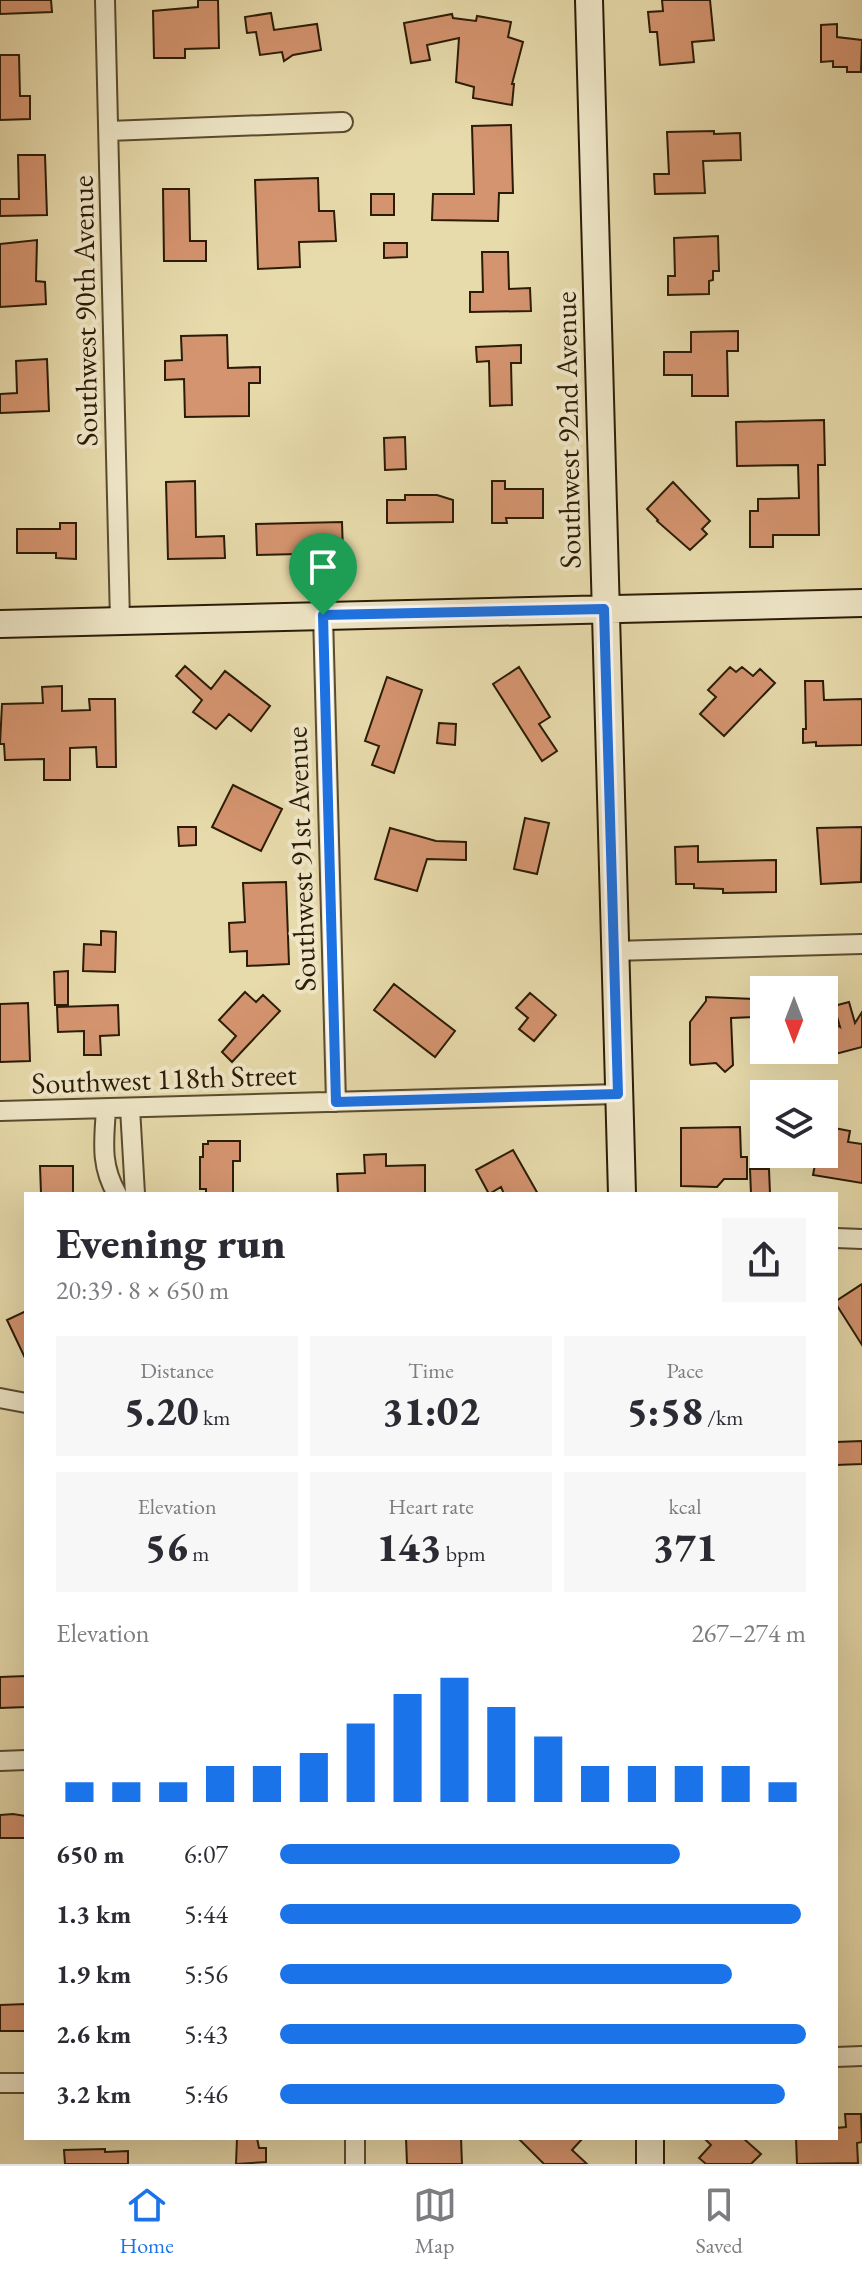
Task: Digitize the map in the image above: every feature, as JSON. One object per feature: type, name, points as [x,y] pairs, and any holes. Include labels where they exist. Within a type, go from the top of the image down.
[{"type":"street","name":"Southwest 90th Avenue","points":[[105,0],[120,621]]},
{"type":"street","name":"Southwest 92nd Avenue","points":[[589,0],[622,1192]]},
{"type":"street","points":[[109,131],[343,122]]},
{"type":"street","points":[[0,624],[862,603]]},
{"type":"street","name":"Southwest 91st Avenue","points":[[323,615],[336,1102]]},
{"type":"street","points":[[614,951],[862,944]]},
{"type":"street","name":"Southwest 118th Street","points":[[0,1111],[618,1094]]},
{"type":"street","points":[[130,1108],[135,1192]]},
{"type":"street","points":[[106,1109],[103,1157],[116,1192]]},
{"type":"street","points":[[838,1238],[862,1239]]},
{"type":"street","points":[[0,1398],[24,1403]]},
{"type":"street","points":[[0,1761],[24,1760]]},
{"type":"street","points":[[838,2057],[862,2056]]},
{"type":"street","points":[[0,2083],[24,2083]]},
{"type":"street","points":[[355,2140],[355,2164]]},
{"type":"street","points":[[650,2140],[650,2164]]},
{"type":"building","points":[[0,0],[51,0],[52,12],[0,14]]},
{"type":"building","points":[[198,0],[218,0],[219,48],[185,49],[185,58],[154,58],[153,11],[198,7]]},
{"type":"building","points":[[662,0],[710,0],[714,40],[692,42],[694,62],[660,65],[657,32],[650,32],[648,12],[663,11]]},
{"type":"building","points":[[271,13],[274,30],[317,24],[321,50],[293,55],[284,61],[282,52],[260,55],[256,32],[247,33],[245,17]]},
{"type":"building","points":[[452,14],[453,18],[476,21],[477,16],[511,22],[508,37],[523,42],[512,84],[512,105],[473,98],[474,87],[456,82],[459,38],[427,45],[430,60],[411,63],[404,23]]},
{"type":"building","points":[[837,24],[837,37],[862,40],[861,72],[847,72],[847,67],[833,67],[833,61],[821,62],[821,25]]},
{"type":"building","points":[[0,55],[19,55],[20,96],[30,96],[30,119],[0,120]]},
{"type":"building","points":[[511,125],[513,193],[499,193],[498,221],[432,220],[433,194],[474,194],[472,126]]},
{"type":"building","points":[[714,131],[714,134],[740,133],[741,160],[703,161],[705,193],[655,194],[654,174],[669,174],[667,132]]},
{"type":"building","points":[[18,155],[45,155],[47,215],[0,216],[0,199],[19,199]]},
{"type":"building","points":[[318,178],[319,211],[334,211],[336,241],[299,242],[300,267],[258,269],[255,180]]},
{"type":"building","points":[[163,189],[189,189],[190,241],[206,241],[206,261],[164,261]]},
{"type":"building","points":[[371,194],[394,194],[394,215],[371,215]]},
{"type":"building","points":[[718,236],[719,271],[713,271],[709,294],[668,295],[668,276],[675,276],[674,238]]},
{"type":"building","points":[[37,240],[36,281],[45,282],[46,304],[0,307],[0,244]]},
{"type":"building","points":[[384,243],[407,243],[407,257],[384,258]]},
{"type":"building","points":[[482,252],[508,252],[509,289],[530,288],[531,311],[470,312],[470,292],[483,292]]},
{"type":"building","points":[[738,331],[738,351],[727,351],[728,396],[692,396],[692,375],[664,375],[664,352],[691,352],[691,332]]},
{"type":"building","points":[[227,335],[228,368],[260,367],[260,383],[249,383],[249,416],[185,417],[184,379],[165,380],[165,361],[182,360],[181,336]]},
{"type":"building","points":[[521,345],[521,363],[511,363],[512,405],[490,406],[489,361],[477,362],[476,347]]},
{"type":"building","points":[[47,359],[49,411],[0,413],[0,394],[17,393],[16,361]]},
{"type":"building","points":[[824,420],[825,465],[818,465],[819,535],[773,535],[773,547],[750,547],[750,511],[758,511],[758,499],[799,498],[798,465],[737,466],[736,422]]},
{"type":"building","points":[[405,437],[406,469],[385,470],[384,438]]},
{"type":"building","points":[[195,481],[196,537],[224,536],[225,558],[168,559],[166,482]]},
{"type":"building","points":[[492,481],[505,481],[505,489],[543,489],[543,518],[506,518],[507,523],[492,523]]},
{"type":"building","points":[[673,482],[710,521],[702,529],[707,534],[690,550],[647,509]]},
{"type":"building","points":[[405,495],[437,495],[453,500],[453,522],[387,523],[387,500],[405,500]]},
{"type":"building","points":[[342,522],[343,553],[257,555],[256,524]]},
{"type":"building","points":[[60,523],[76,523],[76,559],[56,558],[56,553],[17,553],[17,529],[60,529]]},
{"type":"building","points":[[185,666],[211,689],[225,671],[270,706],[251,731],[229,714],[216,729],[193,712],[202,700],[176,676]]},
{"type":"building","points":[[519,667],[550,717],[539,724],[557,751],[542,761],[493,684]]},
{"type":"building","points":[[730,667],[736,672],[742,667],[753,676],[760,669],[775,683],[724,736],[700,714],[716,697],[708,690]]},
{"type":"building","points":[[387,677],[422,690],[394,773],[372,765],[379,746],[365,741]]},
{"type":"building","points":[[805,681],[823,681],[824,700],[862,699],[862,745],[816,746],[816,742],[803,743],[803,729],[806,729]]},
{"type":"building","points":[[62,686],[62,711],[90,710],[89,699],[115,699],[116,767],[97,767],[96,747],[70,748],[70,780],[44,780],[44,759],[5,760],[4,744],[0,744],[2,704],[43,703],[42,687]]},
{"type":"building","points":[[439,723],[456,724],[455,745],[437,743]]},
{"type":"building","points":[[233,785],[282,809],[261,851],[212,827]]},
{"type":"building","points":[[525,818],[549,823],[537,874],[514,869]]},
{"type":"building","points":[[178,827],[196,827],[196,845],[179,846]]},
{"type":"building","points":[[862,827],[861,882],[821,884],[817,828]]},
{"type":"building","points":[[390,828],[436,841],[466,842],[466,860],[427,859],[417,891],[375,879]]},
{"type":"building","points":[[698,846],[698,862],[776,860],[776,892],[723,893],[723,889],[676,884],[675,847]]},
{"type":"building","points":[[286,882],[289,964],[247,966],[247,951],[230,952],[229,923],[245,922],[243,883]]},
{"type":"building","points":[[101,931],[116,932],[115,972],[83,971],[84,944],[101,945]]},
{"type":"building","points":[[68,971],[68,1005],[55,1005],[54,972]]},
{"type":"building","points":[[394,984],[455,1031],[435,1057],[374,1010]]},
{"type":"building","points":[[245,992],[256,1002],[263,995],[280,1011],[232,1062],[222,1052],[236,1036],[219,1020]]},
{"type":"building","points":[[530,993],[556,1015],[534,1041],[519,1029],[528,1018],[516,1008]]},
{"type":"building","points":[[706,997],[750,999],[750,1017],[731,1018],[733,1065],[725,1072],[716,1063],[690,1063],[690,1022]]},
{"type":"building","points":[[849,1002],[855,1023],[862,1012],[862,1047],[838,1053],[838,1005]]},
{"type":"building","points":[[28,1003],[30,1061],[0,1062],[0,1004]]},
{"type":"building","points":[[118,1005],[119,1035],[100,1036],[101,1055],[84,1055],[84,1031],[58,1032],[57,1007]]},
{"type":"building","points":[[740,1127],[741,1157],[747,1157],[747,1179],[724,1179],[717,1187],[681,1186],[681,1128]]},
{"type":"building","points":[[838,1129],[850,1131],[848,1142],[862,1144],[862,1183],[813,1175],[814,1168],[838,1168]]},
{"type":"building","points":[[208,1141],[240,1141],[240,1161],[233,1161],[233,1192],[206,1192],[206,1189],[200,1189],[200,1157],[203,1157],[203,1144],[208,1144]]},
{"type":"building","points":[[513,1150],[537,1192],[503,1192],[501,1187],[488,1192],[476,1170]]},
{"type":"building","points":[[386,1154],[386,1166],[425,1165],[425,1192],[338,1192],[337,1174],[365,1173],[364,1155]]},
{"type":"building","points":[[40,1166],[73,1166],[73,1192],[41,1192]]},
{"type":"building","points":[[750,1169],[769,1169],[770,1192],[751,1192]]},
{"type":"building","points":[[862,1284],[862,1345],[838,1307],[838,1300]]},
{"type":"building","points":[[24,1312],[24,1356],[7,1320]]},
{"type":"building","points":[[862,1441],[862,1464],[838,1465],[838,1442]]},
{"type":"building","points":[[24,1676],[24,1707],[0,1708],[0,1677]]},
{"type":"building","points":[[0,1815],[24,1816],[24,1838],[0,1838]]},
{"type":"building","points":[[24,2004],[24,2031],[0,2031],[0,2005]]},
{"type":"building","points":[[845,2114],[861,2114],[862,2142],[857,2143],[858,2163],[797,2164],[796,2140],[838,2140],[838,2128],[846,2127]]},
{"type":"building","points":[[237,2140],[257,2140],[259,2148],[266,2148],[266,2162],[236,2164]]},
{"type":"building","points":[[406,2140],[461,2140],[462,2164],[407,2164]]},
{"type":"building","points":[[520,2140],[581,2140],[572,2150],[587,2164],[544,2164]]},
{"type":"building","points":[[706,2140],[745,2140],[761,2154],[751,2164],[706,2164],[699,2158],[711,2145]]},
{"type":"building","points":[[105,2149],[105,2152],[128,2151],[128,2164],[65,2164],[64,2150]]},
{"type":"route","points":[[604,609],[618,1094],[336,1102],[323,615],[604,609]]}]
